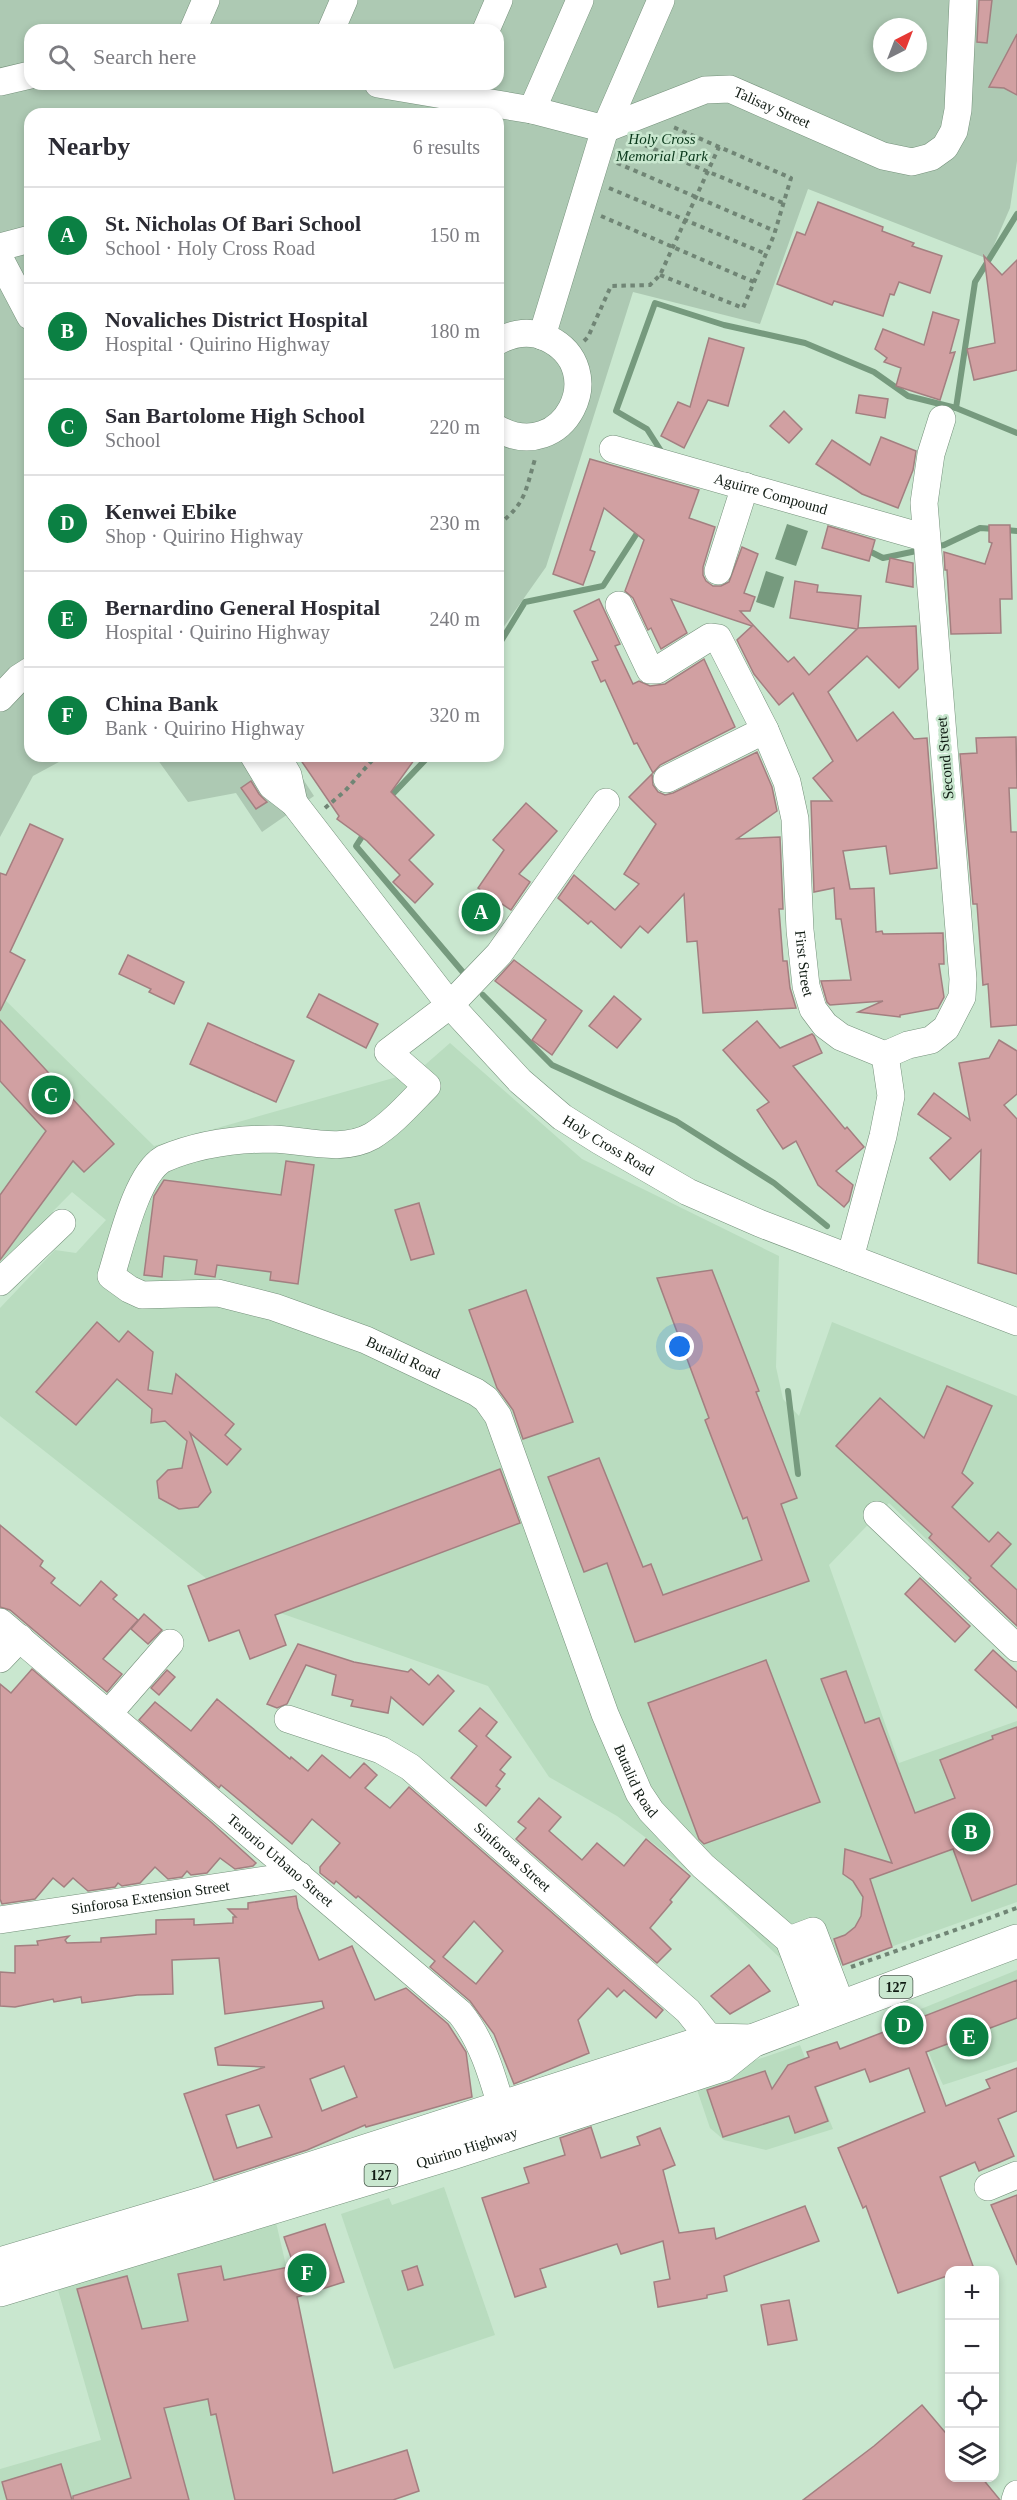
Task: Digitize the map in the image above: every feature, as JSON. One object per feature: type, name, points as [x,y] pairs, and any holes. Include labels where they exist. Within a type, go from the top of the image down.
[{"type":"main road","name":"Quirino Highway","points":[[0,2290],[236,2206],[447,2139],[505,2121],[722,2065],[752,2041],[1017,1941]]},
{"type":"main road","name":"Quirino Highway","points":[[505,2121],[711,2040],[752,2041]]},
{"type":"main road","name":"Quirino Highway","points":[[0,2264],[236,2206]]},
{"type":"street","points":[[196,24],[207,0]]},
{"type":"street","points":[[334,24],[344,0]]},
{"type":"street","points":[[489,24],[499,0]]},
{"type":"street","points":[[532,110],[580,0]]},
{"type":"street","points":[[542,336],[597,155],[661,0]]},
{"type":"street","name":"Talisay Street","points":[[597,155],[642,114],[705,90],[730,89],[883,156],[912,162],[931,157],[945,147],[954,131],[963,0]]},
{"type":"street","points":[[0,82],[24,76]]},
{"type":"street","points":[[460,90],[532,110],[597,155]]},
{"type":"street","points":[[0,247],[24,241]]},
{"type":"street","points":[[0,260],[24,305]]},
{"type":"street","points":[[504,339],[518,334],[542,336],[561,347],[568,355],[577,378],[575,402],[562,423],[542,435],[517,437],[504,432]]},
{"type":"street","name":"Second Street","points":[[885,1055],[908,1045],[930,1040],[946,1028],[962,997],[963,980],[924,502],[931,454],[942,419]]},
{"type":"street","name":"Aguirre Compound","points":[[613,448],[926,538]]},
{"type":"street","points":[[718,571],[745,486]]},
{"type":"street","name":"First Street","points":[[619,605],[650,670],[657,670],[710,637],[718,638],[765,730],[787,782],[795,819],[800,930],[806,986],[813,1009],[825,1025],[841,1037],[885,1055]]},
{"type":"street","points":[[0,698],[24,674]]},
{"type":"street","points":[[667,779],[765,730]]},
{"type":"street","points":[[258,762],[272,786],[301,812]]},
{"type":"street","points":[[280,762],[301,812]]},
{"type":"street","points":[[450,1005],[499,954],[606,802]]},
{"type":"street","name":"Holy Cross Road","points":[[301,812],[450,1005],[520,1081],[562,1117],[688,1192],[850,1258],[1017,1322]]},
{"type":"street","name":"Butalid Road","points":[[450,1005],[388,1052],[427,1086],[388,1125],[371,1137],[351,1143],[332,1145],[251,1140],[229,1142],[156,1162],[144,1178],[111,1276],[129,1289],[142,1294],[218,1293],[274,1307],[366,1340],[465,1387],[486,1400],[498,1416],[601,1704],[639,1793],[651,1811],[703,1866],[801,1936],[830,1975],[830,2012]]},
{"type":"street","points":[[850,1258],[880,1148],[891,1096],[885,1055]]},
{"type":"street","points":[[0,1282],[62,1223]]},
{"type":"street","points":[[878,1515],[1017,1648]]},
{"type":"street","points":[[0,1659],[10,1630]]},
{"type":"street","name":"Tenorio Urbano Street","points":[[10,1630],[460,2013],[472,2028],[480,2045],[505,2121]]},
{"type":"street","points":[[109,1713],[170,1643]]},
{"type":"street","name":"Sinforosa Street","points":[[288,1719],[381,1750],[410,1767],[688,2011],[711,2040]]},
{"type":"street","name":"Sinforosa Extension Street","points":[[0,1920],[299,1875]]},
{"type":"street","name":"Butalid Road","points":[[801,1936],[830,2012]]},
{"type":"street","points":[[988,2187],[1017,2175]]},
{"type":"street","points":[[1015,2500],[1017,2494]]},
{"type":"path","points":[[642,114],[791,178],[776,231],[743,308],[660,275]]},
{"type":"path","points":[[568,355],[588,337],[611,286],[650,285],[660,275],[719,147]]},
{"type":"path","points":[[597,155],[708,171],[783,203]]},
{"type":"path","points":[[597,155],[776,231]]},
{"type":"path","points":[[597,155],[685,220],[766,254]]},
{"type":"path","points":[[581,208],[754,282]]},
{"type":"path","points":[[504,520],[523,501],[542,435]]},
{"type":"path","points":[[301,812],[345,791],[370,762]]},
{"type":"path","points":[[830,1975],[1017,1908]]},
{"type":"shaded area","points":[[787,524],[808,531],[796,566],[775,559]]},
{"type":"shaded area","points":[[766,571],[784,577],[774,608],[756,602]]},
{"type":"shaded area","points":[[0,995],[154,1146],[418,1071],[450,1043],[582,1159],[779,1256],[776,1367],[783,1399],[799,1416],[832,1322],[1017,1396],[1017,1627],[889,1503],[829,1565],[899,1763],[1017,1721],[1017,1902],[795,1981],[779,1957],[678,1862],[617,1816],[549,1777],[488,1686],[226,1594],[0,1416],[0,1308],[55,1250],[76,1253],[106,1220],[72,1192],[0,1265]]},
{"type":"shaded area","points":[[1017,1970],[1017,2061],[943,2085],[911,2013]]},
{"type":"shaded area","points":[[800,2045],[833,2129],[766,2150],[724,2140],[710,2128],[694,2081]]},
{"type":"shaded area","points":[[444,2187],[495,2335],[394,2369],[341,2214],[389,2198],[392,2205]]},
{"type":"shaded area","points":[[275,2218],[335,2477],[343,2500],[0,2500],[0,2469],[101,2440],[58,2290]]},
{"type":"green space","name":"Holy Cross Memorial Park","points":[[0,0],[1017,0],[1017,161],[1010,208],[988,259],[808,189],[760,324],[633,292],[546,567],[504,626],[504,108],[24,108],[24,762],[59,762],[33,776],[0,837]]},
{"type":"green space","points":[[159,762],[292,762],[314,796],[262,832],[236,793],[188,802]]},
{"type":"building","points":[[979,0],[992,0],[987,43],[977,42]]},
{"type":"building","points":[[1017,34],[1017,95],[1004,88],[989,87]]},
{"type":"building","points":[[818,202],[883,227],[882,231],[914,243],[912,246],[942,256],[930,293],[899,282],[894,295],[890,294],[883,316],[834,301],[832,305],[777,284],[797,232],[805,235]]},
{"type":"building","points":[[984,256],[1002,275],[1017,260],[1017,370],[974,380],[967,349],[995,343]]},
{"type":"building","points":[[933,312],[959,320],[950,353],[955,352],[940,400],[896,386],[901,368],[884,362],[887,358],[875,349],[883,329],[924,345]]},
{"type":"building","points":[[709,338],[744,348],[728,406],[708,400],[684,448],[661,436],[678,402],[690,407]]},
{"type":"building","points":[[859,395],[888,399],[885,418],[856,413]]},
{"type":"building","points":[[784,411],[802,429],[789,443],[770,426]]},
{"type":"building","points":[[881,437],[916,451],[913,470],[898,508],[862,494],[816,464],[832,440],[870,465]]},
{"type":"building","points":[[590,459],[699,490],[689,518],[715,527],[703,567],[706,581],[713,586],[721,586],[729,582],[742,547],[758,554],[744,593],[755,597],[750,611],[740,611],[788,662],[794,657],[809,675],[857,629],[790,618],[795,581],[818,585],[817,592],[861,596],[858,628],[916,626],[918,669],[899,688],[867,656],[828,692],[857,741],[893,712],[914,739],[927,738],[937,868],[890,874],[886,846],[843,851],[850,889],[874,888],[876,932],[882,931],[883,934],[943,933],[944,964],[939,964],[944,997],[938,1008],[900,1015],[900,1017],[858,1012],[883,1001],[830,1005],[827,1002],[821,981],[851,980],[841,919],[836,919],[834,888],[814,892],[811,801],[832,801],[813,778],[833,761],[793,693],[779,705],[754,674],[737,640],[752,626],[671,599],[687,633],[661,649],[651,628],[648,630],[633,598],[625,591],[644,540],[604,508],[590,550],[595,552],[583,585],[553,574]]},
{"type":"building","points":[[989,525],[1010,525],[1012,599],[1000,599],[1001,633],[951,634],[944,552],[985,564],[992,543],[989,542]]},
{"type":"building","points":[[828,526],[875,540],[869,561],[822,548]]},
{"type":"building","points":[[890,558],[913,563],[913,587],[886,582]]},
{"type":"building","points":[[599,599],[620,644],[615,646],[633,684],[639,681],[650,686],[665,684],[704,659],[735,727],[660,765],[653,773],[637,743],[634,744],[605,680],[601,682],[592,662],[598,660],[574,611]]},
{"type":"building","points":[[1016,737],[1017,788],[1009,788],[1011,832],[1017,832],[1017,1025],[991,1027],[988,984],[983,985],[977,904],[973,904],[960,754],[977,753],[976,738]]},
{"type":"building","points":[[757,752],[772,787],[777,811],[737,839],[780,837],[783,909],[779,909],[783,961],[787,961],[790,988],[796,1008],[703,1013],[697,941],[687,942],[684,894],[648,933],[640,926],[621,948],[591,921],[588,924],[558,898],[574,875],[615,910],[639,884],[624,874],[656,824],[629,797],[652,774],[653,785],[658,792],[665,795]]},
{"type":"building","points":[[302,762],[413,762],[391,792],[434,835],[409,860],[433,884],[415,903],[393,882],[400,875],[367,841],[337,819],[339,816]]},
{"type":"building","points":[[251,781],[267,802],[256,809],[241,788]]},
{"type":"building","points":[[526,803],[557,831],[519,874],[530,882],[511,910],[478,888],[504,850],[493,840]]},
{"type":"building","points":[[30,824],[63,839],[10,952],[25,960],[0,1011],[0,873],[6,875]]},
{"type":"building","points":[[128,955],[184,982],[174,1004],[149,992],[151,989],[119,974]]},
{"type":"building","points":[[514,960],[582,1011],[552,1055],[532,1040],[546,1020],[495,981]]},
{"type":"building","points":[[319,994],[378,1024],[366,1048],[307,1017]]},
{"type":"building","points":[[614,996],[641,1019],[617,1048],[589,1026]]},
{"type":"building","points":[[0,1020],[114,1144],[84,1172],[73,1161],[0,1260],[0,1195],[46,1131],[0,1081]]},
{"type":"building","points":[[757,1021],[780,1048],[812,1034],[822,1053],[793,1066],[845,1129],[847,1127],[864,1147],[836,1171],[853,1185],[849,1201],[844,1207],[818,1185],[796,1141],[783,1149],[757,1110],[769,1102],[723,1050]]},
{"type":"building","points":[[208,1023],[294,1061],[276,1102],[190,1064]]},
{"type":"building","points":[[999,1040],[1017,1051],[1017,1094],[1004,1105],[1017,1119],[1017,1274],[978,1263],[981,1150],[950,1180],[930,1158],[951,1138],[918,1114],[934,1093],[970,1120],[959,1063],[989,1058]]},
{"type":"building","points":[[286,1161],[314,1165],[298,1284],[270,1280],[271,1272],[217,1265],[215,1277],[195,1274],[197,1260],[164,1256],[162,1277],[144,1275],[154,1196],[164,1180],[281,1195]]},
{"type":"building","points":[[419,1203],[434,1254],[411,1260],[395,1210]]},
{"type":"building","points":[[712,1270],[797,1498],[781,1504],[809,1581],[635,1642],[607,1563],[584,1572],[548,1477],[599,1458],[643,1567],[651,1564],[663,1595],[762,1560],[747,1517],[743,1519],[705,1420],[709,1418],[657,1278]]},
{"type":"building","points":[[526,1290],[573,1422],[523,1439],[513,1410],[497,1388],[469,1310]]},
{"type":"building","points":[[97,1322],[119,1342],[128,1331],[153,1352],[148,1390],[172,1394],[176,1374],[234,1424],[225,1435],[241,1449],[227,1465],[190,1433],[211,1492],[198,1507],[179,1509],[159,1498],[157,1481],[168,1470],[182,1468],[187,1441],[165,1421],[151,1423],[152,1409],[117,1379],[76,1425],[36,1392]]},
{"type":"building","points":[[947,1386],[992,1406],[962,1473],[973,1483],[952,1507],[989,1542],[998,1532],[1011,1544],[991,1566],[1017,1590],[1017,1626],[929,1538],[932,1534],[836,1446],[880,1398],[924,1438]]},
{"type":"building","points":[[500,1469],[520,1523],[275,1615],[286,1645],[250,1659],[239,1630],[209,1641],[188,1586]]},
{"type":"building","points":[[0,1525],[43,1561],[40,1566],[55,1578],[51,1583],[80,1606],[101,1581],[117,1595],[113,1599],[138,1620],[103,1659],[122,1674],[107,1692],[10,1610],[0,1607]]},
{"type":"building","points":[[920,1578],[970,1626],[955,1642],[905,1594]]},
{"type":"building","points":[[144,1614],[162,1630],[148,1644],[131,1629]]},
{"type":"building","points":[[298,1644],[354,1662],[408,1672],[411,1669],[429,1685],[438,1675],[454,1691],[423,1725],[391,1697],[388,1713],[351,1706],[353,1700],[332,1695],[336,1675],[306,1665],[287,1704],[277,1708],[267,1704]]},
{"type":"building","points":[[993,1650],[1017,1672],[1017,1708],[975,1670]]},
{"type":"building","points":[[766,1660],[820,1802],[704,1844],[699,1839],[648,1703]]},
{"type":"building","points":[[32,1669],[256,1863],[253,1866],[235,1869],[220,1858],[207,1873],[191,1875],[187,1871],[182,1877],[168,1879],[155,1867],[140,1883],[122,1886],[118,1883],[115,1887],[88,1891],[73,1878],[64,1887],[53,1878],[35,1899],[2,1904],[0,1899],[0,1684],[11,1693]]},
{"type":"building","points":[[167,1670],[175,1677],[159,1695],[151,1688]]},
{"type":"building","points":[[846,1671],[865,1723],[879,1718],[915,1813],[955,1798],[940,1760],[1017,1727],[1017,1884],[972,1901],[953,1849],[870,1879],[892,1947],[843,1965],[834,1939],[845,1935],[855,1927],[861,1916],[863,1897],[853,1881],[843,1874],[845,1849],[892,1863],[821,1679]]},
{"type":"building","points":[[217,1699],[308,1771],[322,1755],[350,1778],[364,1763],[377,1775],[365,1788],[390,1808],[409,1787],[663,2010],[656,2018],[624,1990],[617,1997],[608,1988],[578,2020],[589,2053],[514,2084],[494,2034],[470,2001],[430,1967],[435,1961],[358,1896],[356,1898],[336,1881],[334,1884],[320,1873],[320,1867],[340,1843],[312,1819],[292,1844],[221,1785],[219,1788],[139,1720],[155,1702],[191,1731]],"holes":[[[474,1921],[503,1951],[476,1984],[443,1957]]]},
{"type":"building","points":[[480,1708],[497,1722],[486,1736],[511,1757],[500,1770],[505,1774],[496,1786],[500,1789],[486,1806],[451,1778],[477,1746],[459,1731]]},
{"type":"building","points":[[539,1798],[561,1817],[549,1831],[582,1860],[597,1843],[624,1866],[646,1839],[690,1876],[650,1928],[671,1949],[657,1963],[516,1839],[526,1828],[518,1822]]},
{"type":"building","points":[[296,1896],[298,1908],[319,1960],[352,1946],[375,2000],[406,1988],[448,2024],[466,2052],[472,2097],[366,2127],[365,2125],[307,2150],[214,2180],[184,2094],[265,2067],[218,2065],[215,2048],[324,2008],[322,2001],[225,2014],[219,1958],[172,1960],[173,1994],[137,1995],[82,2003],[81,1997],[54,2002],[53,1999],[15,2007],[0,2006],[0,1972],[15,1973],[15,1946],[38,1945],[37,1941],[69,1936],[65,1940],[67,1943],[101,1942],[101,1938],[156,1934],[156,1920],[194,1919],[194,1925],[233,1923],[233,1917],[236,1917],[228,1909],[248,1909],[248,1903]],"holes":[[[344,2066],[357,2097],[322,2111],[310,2079]],[[259,2105],[272,2137],[237,2148],[226,2115]]]},
{"type":"building","points":[[749,1965],[770,1991],[730,2014],[711,1996]]},
{"type":"building","points":[[1017,1980],[1017,2018],[926,2052],[946,2106],[990,2088],[986,2080],[1017,2068],[1017,2111],[998,2119],[1014,2156],[979,2171],[975,2162],[940,2177],[973,2266],[945,2266],[945,2277],[898,2293],[866,2206],[863,2208],[838,2148],[925,2112],[909,2068],[870,2082],[865,2069],[815,2087],[828,2121],[795,2133],[789,2116],[723,2137],[707,2090],[765,2071],[772,2089],[788,2065],[809,2057],[807,2052],[837,2042],[840,2049]]},
{"type":"building","points":[[591,2127],[601,2158],[640,2145],[637,2137],[660,2128],[675,2165],[663,2170],[679,2233],[714,2228],[716,2239],[805,2206],[819,2241],[724,2276],[727,2291],[707,2295],[707,2298],[658,2307],[654,2282],[670,2279],[663,2241],[621,2254],[617,2244],[540,2269],[546,2287],[515,2297],[482,2198],[529,2183],[524,2168],[565,2155],[560,2138]]},
{"type":"building","points":[[1017,2195],[1017,2265],[991,2205]]},
{"type":"building","points":[[325,2224],[344,2282],[297,2297],[333,2473],[407,2450],[419,2491],[393,2500],[235,2500],[216,2414],[211,2415],[208,2399],[164,2408],[189,2500],[73,2500],[73,2496],[131,2478],[77,2289],[127,2276],[142,2329],[188,2321],[178,2274],[221,2266],[224,2280],[294,2266],[284,2237]]},
{"type":"building","points":[[417,2266],[423,2285],[408,2290],[402,2271]]},
{"type":"building","points":[[789,2300],[797,2340],[768,2345],[761,2305]]},
{"type":"building","points":[[922,2405],[945,2432],[945,2482],[985,2482],[1000,2500],[803,2500],[874,2446]]},
{"type":"building","points":[[61,2464],[72,2500],[7,2500],[2,2482]]},
{"type":"waterway","points":[[663,454],[647,429],[616,411],[655,303],[724,325],[805,343],[874,372],[908,396],[956,408],[975,282],[1017,214]]},
{"type":"waterway","points":[[956,408],[1017,433]]},
{"type":"waterway","points":[[504,636],[525,602],[603,586],[641,527]]},
{"type":"waterway","points":[[934,547],[944,545],[980,528],[995,529]]},
{"type":"waterway","points":[[1005,530],[1017,531]]},
{"type":"waterway","points":[[865,549],[883,558],[921,550]]},
{"type":"waterway","points":[[388,799],[423,762]]},
{"type":"waterway","points":[[365,832],[356,846],[467,977]]},
{"type":"waterway","points":[[483,995],[552,1065],[676,1121],[774,1183],[827,1226]]},
{"type":"waterway","points":[[788,1391],[798,1474]]},
{"type":"place","name":"St. Nicholas Of Bari School","points":[[481,912]]},
{"type":"place","name":"San Bartolome High School","points":[[51,1095]]},
{"type":"place","name":"Novaliches District Hospital","points":[[971,1832]]},
{"type":"place","name":"Kenwei Ebike","points":[[904,2025]]},
{"type":"place","name":"Bernardino General Hospital","points":[[969,2037]]},
{"type":"place","name":"China Bank","points":[[307,2273]]}]
